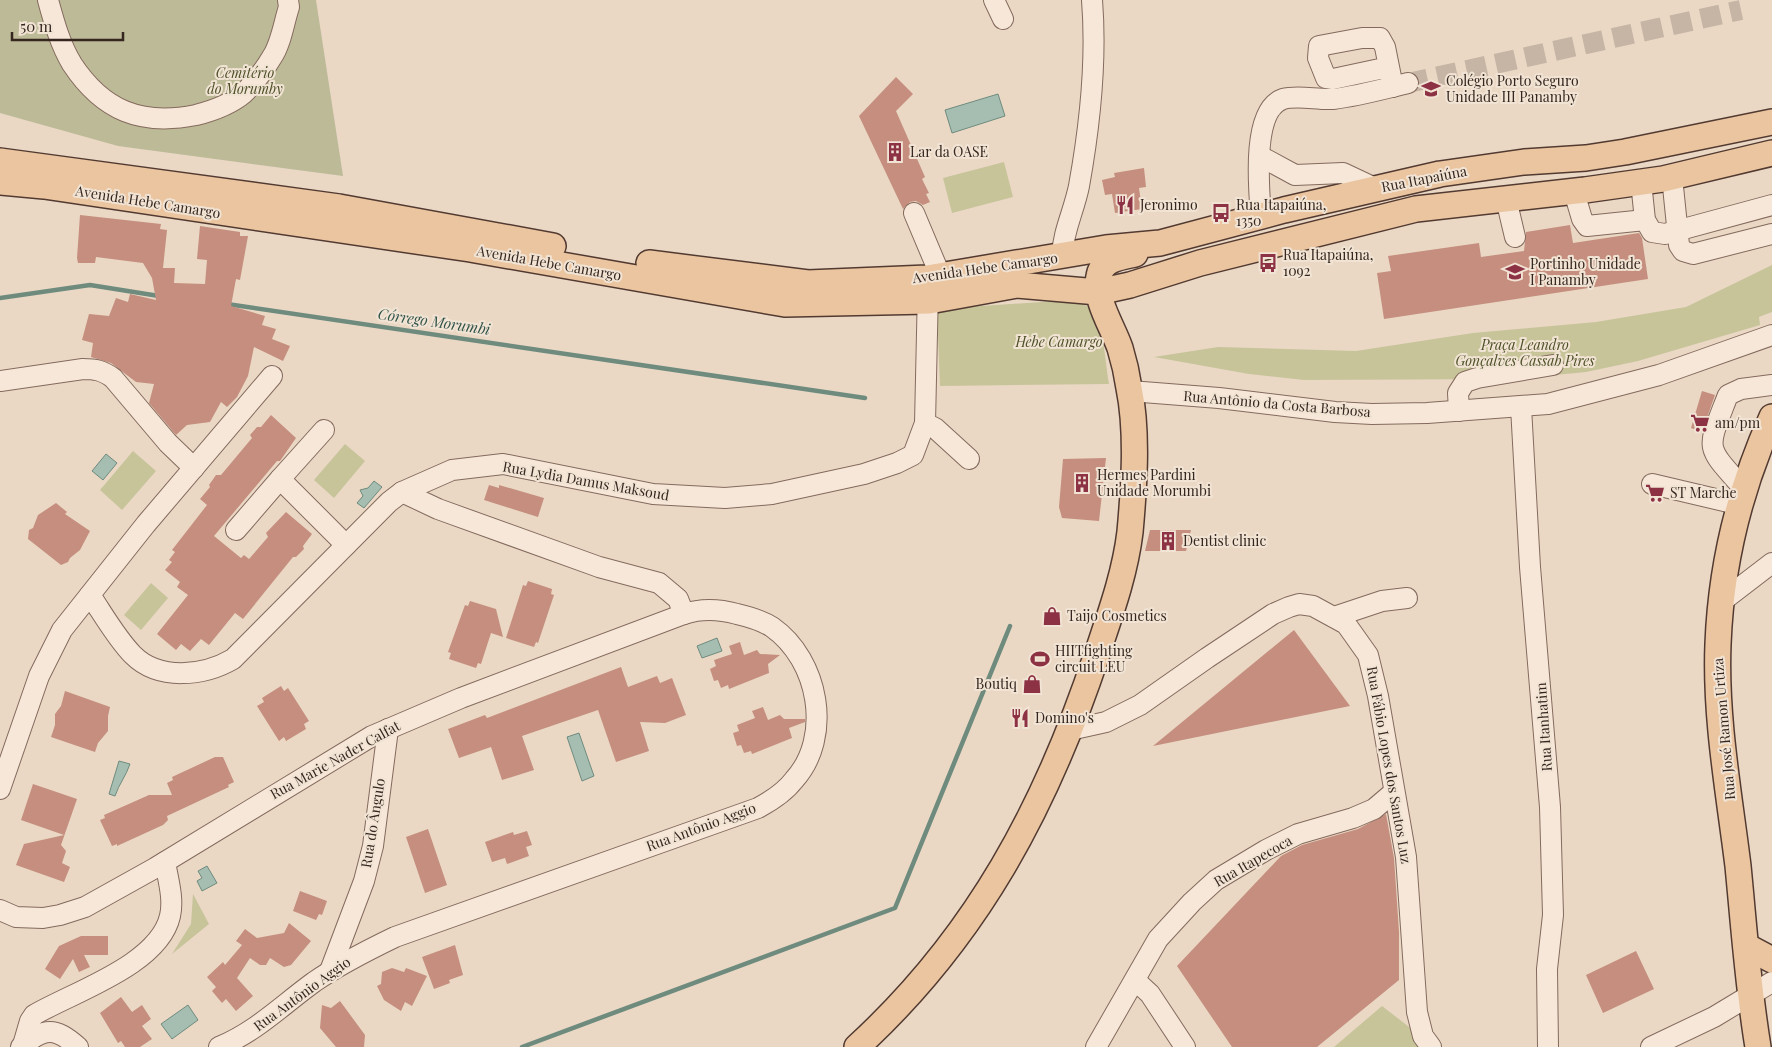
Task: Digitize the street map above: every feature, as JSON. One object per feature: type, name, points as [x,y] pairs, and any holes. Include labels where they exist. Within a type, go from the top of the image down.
[{"type":"main road","name":"Rua Itapaiúna","points":[[1071,255],[1106,248],[1160,243],[1440,174],[1524,162],[1586,158],[1625,152],[1772,122]]},
{"type":"main road","name":"Rua Itapaiúna","points":[[1098,292],[1130,285],[1200,263],[1317,232],[1416,209],[1574,192],[1641,182],[1672,177],[1772,153]]},
{"type":"main road","name":"Avenida Hebe Camargo","points":[[0,161],[339,207],[669,267],[808,283],[1016,285],[1098,292]]},
{"type":"main road","name":"Avenida Hebe Camargo","points":[[0,182],[44,186],[470,249],[785,304],[932,285],[1071,255]]},
{"type":"main road","points":[[1317,232],[1316,224],[1322,208],[1335,199]]},
{"type":"main road","points":[[857,1047],[918,986],[957,940],[990,890],[1025,831],[1070,730],[1116,595],[1129,535],[1133,489],[1130,392],[1119,347],[1098,292],[1099,273],[1106,262],[1160,243]]},
{"type":"main road","points":[[1119,347],[1119,302],[1123,292],[1130,285]]},
{"type":"main road","name":"Rua José Ramon Urtiza","points":[[1758,1047],[1718,690],[1718,645],[1721,602],[1731,543],[1755,456],[1772,417]]},
{"type":"main road","points":[[1746,946],[1772,960]]},
{"type":"street","points":[[48,1],[60,38],[72,63],[88,84],[104,99],[123,111],[144,118],[167,118],[205,113],[225,105],[244,93],[274,56],[289,7],[288,0]]},
{"type":"street","points":[[994,0],[1003,19]]},
{"type":"street","points":[[1071,255],[1063,236],[1078,188],[1090,118],[1094,60],[1092,0]]},
{"type":"street","points":[[1261,217],[1259,192],[1260,135],[1271,108],[1282,99],[1331,99],[1400,85],[1389,67]]},
{"type":"street","points":[[1260,156],[1295,175],[1343,173],[1377,189]]},
{"type":"street","points":[[1672,177],[1680,245],[1683,251],[1693,254],[1772,234]]},
{"type":"street","points":[[1641,182],[1646,220],[1652,232],[1665,234],[1772,205]]},
{"type":"street","points":[[1574,192],[1582,219],[1587,226],[1646,220]]},
{"type":"street","points":[[1506,199],[1515,237]]},
{"type":"street","points":[[914,213],[932,285],[925,423],[935,428],[969,459]]},
{"type":"street","name":"Rua Antônio da Costa Barbosa","points":[[1130,392],[1219,398],[1335,412],[1372,414],[1459,411],[1548,404],[1626,384],[1772,335]]},
{"type":"street","points":[[1459,411],[1458,393],[1465,382],[1477,378],[1553,366]]},
{"type":"street","points":[[0,381],[83,369],[96,369],[104,372],[112,378],[178,455],[194,468]]},
{"type":"street","points":[[0,789],[27,707],[52,647],[72,616],[146,524],[272,376]]},
{"type":"street","points":[[1743,498],[1717,459],[1712,450],[1711,441],[1728,395],[1741,389],[1772,385]]},
{"type":"street","name":"Rua Itanhatim","points":[[1521,406],[1530,567],[1550,816],[1553,915],[1547,969],[1548,1047]]},
{"type":"street","name":"Rua Lydia Damus Maksoud","points":[[90,595],[133,655],[157,668],[174,673],[192,673],[220,666],[233,659],[389,502],[402,492],[452,470],[503,464],[654,494],[725,498],[772,494],[864,474],[897,463],[912,455],[925,423]]},
{"type":"street","points":[[236,530],[324,430]]},
{"type":"street","points":[[280,479],[346,545]]},
{"type":"street","points":[[1652,484],[1743,498]]},
{"type":"street","points":[[402,492],[438,509],[599,567],[659,583],[678,599],[684,614]]},
{"type":"street","points":[[1721,602],[1772,563]]},
{"type":"street","points":[[1334,617],[1382,602],[1407,598]]},
{"type":"street","name":"Rua Fábio Lopes dos Santos Luz","points":[[1070,730],[1106,722],[1140,705],[1272,614],[1289,607],[1298,604],[1313,606],[1346,624],[1355,634],[1372,664],[1406,857],[1417,1012],[1423,1036],[1431,1047]]},
{"type":"street","name":"Rua Antônio Aggio","points":[[219,1047],[243,1035],[274,1015],[347,959],[395,937],[758,808],[795,780],[809,758],[817,722],[815,700],[810,681],[798,653],[772,628],[757,619],[720,610],[684,614]]},
{"type":"street","name":"Rua Marie Nader Calfat","points":[[0,910],[26,919],[60,916],[84,907],[165,862],[285,787],[388,729],[461,698],[684,614]]},
{"type":"street","name":"Rua do Ângulo","points":[[330,971],[364,881],[373,846],[388,729]]},
{"type":"street","name":"Rua Itapecoca","points":[[1096,1047],[1158,939],[1192,902],[1216,880],[1266,850],[1298,834],[1353,818],[1374,809],[1394,792]]},
{"type":"street","points":[[22,1046],[30,1020],[34,1015],[102,982],[146,953],[160,940],[171,913],[169,880],[165,862]]},
{"type":"street","points":[[1136,980],[1150,994],[1185,1047]]},
{"type":"street","points":[[1651,1047],[1714,1018],[1772,982]]},
{"type":"street","points":[[22,1046],[32,1038],[49,1032],[58,1032],[78,1047]]},
{"type":"green space","name":"Cemitério do Morumby","points":[[0,0],[316,0],[343,176],[118,146],[0,113]]},
{"type":"green space","points":[[1004,162],[1013,197],[952,213],[943,178]]},
{"type":"green space","name":"Praça Leandro Gonçalves Cassab Pires","points":[[1772,265],[1772,312],[1759,317],[1760,325],[1638,361],[1586,372],[1514,379],[1304,380],[1249,374],[1154,357],[1218,347],[1356,351],[1473,333],[1596,322],[1686,307]]},
{"type":"green space","name":"Hebe Camargo","points":[[1071,300],[1091,308],[1098,319],[1109,384],[940,386],[937,309]]},
{"type":"green space","points":[[345,444],[365,461],[334,498],[314,480]]},
{"type":"green space","points":[[133,451],[156,471],[122,510],[100,490]]},
{"type":"green space","points":[[151,583],[168,598],[141,630],[124,615]]},
{"type":"green space","points":[[193,894],[209,924],[172,954],[191,924]]},
{"type":"green space","points":[[1382,1006],[1435,1047],[1334,1047]]},
{"type":"shaded area","points":[[998,94],[1005,116],[952,133],[945,110]]},
{"type":"shaded area","points":[[106,454],[117,463],[103,480],[92,471]]},
{"type":"shaded area","points":[[374,481],[382,487],[364,508],[357,503],[363,496],[360,490],[368,488]]},
{"type":"shaded area","points":[[717,638],[722,651],[702,658],[697,646]]},
{"type":"shaded area","points":[[579,733],[594,776],[582,781],[567,737]]},
{"type":"shaded area","points":[[119,761],[130,764],[115,796],[109,794]]},
{"type":"shaded area","points":[[207,866],[217,883],[202,891],[197,881],[202,878],[198,871]]},
{"type":"shaded area","points":[[188,1005],[198,1020],[172,1039],[161,1024]]},
{"type":"building","name":"Lar da OASE","points":[[896,77],[913,94],[896,111],[925,177],[922,179],[929,193],[926,194],[930,202],[923,205],[916,201],[910,202],[903,209],[859,116]]},
{"type":"building","points":[[1144,168],[1146,187],[1139,188],[1142,209],[1115,213],[1112,194],[1105,195],[1102,180],[1115,177],[1114,173]]},
{"type":"building","points":[[80,215],[161,224],[160,229],[167,230],[163,268],[175,268],[174,283],[205,284],[207,260],[197,259],[200,226],[240,232],[240,236],[248,236],[240,280],[236,279],[231,306],[265,316],[262,325],[276,329],[272,339],[290,346],[283,361],[254,347],[248,376],[237,397],[227,407],[221,402],[210,422],[187,425],[176,435],[149,403],[154,384],[136,382],[111,363],[91,357],[93,343],[82,340],[89,314],[109,316],[116,298],[128,302],[130,294],[156,300],[152,278],[143,263],[96,257],[95,263],[78,263]]},
{"type":"building","name":"Portinho Unidade I Panamby","points":[[1570,225],[1573,243],[1639,233],[1642,238],[1648,279],[1384,319],[1377,273],[1391,271],[1388,256],[1479,243],[1481,257],[1524,251],[1526,232]]},
{"type":"building","points":[[1702,391],[1715,395],[1702,432],[1691,428]]},
{"type":"building","points":[[271,415],[296,438],[280,461],[277,461],[214,536],[241,558],[244,555],[249,559],[268,537],[266,533],[286,512],[312,534],[303,546],[304,549],[296,557],[293,557],[243,619],[235,613],[209,645],[201,639],[190,651],[181,644],[176,650],[157,634],[188,595],[177,587],[180,582],[165,570],[172,562],[169,560],[175,552],[172,550],[207,505],[200,499],[210,487],[209,485],[216,475],[221,475],[252,438],[250,435],[257,427],[261,427]]},
{"type":"building","name":"Hermes Pardini Unidade Morumbi","points":[[1106,458],[1099,521],[1062,518],[1059,507],[1063,459]]},
{"type":"building","points":[[489,485],[499,488],[499,485],[544,498],[538,517],[484,500]]},
{"type":"building","points":[[56,503],[67,512],[65,514],[90,531],[80,550],[68,562],[61,565],[28,539],[29,530],[33,528],[38,515]]},
{"type":"building","name":"Dentist clinic","points":[[1150,530],[1191,530],[1186,551],[1145,551]]},
{"type":"building","points":[[528,581],[552,589],[551,594],[554,595],[538,643],[536,642],[534,647],[506,638],[523,585],[526,586]]},
{"type":"building","points":[[470,601],[496,609],[503,637],[491,633],[481,664],[478,663],[476,668],[449,659],[451,653],[448,652],[465,605],[468,606]]},
{"type":"building","points":[[1294,630],[1350,706],[1153,746]]},
{"type":"building","points":[[740,642],[744,655],[757,650],[760,654],[780,655],[768,664],[769,673],[729,689],[728,685],[721,688],[718,680],[714,681],[710,669],[716,666],[714,660],[732,654],[729,646]]},
{"type":"building","points":[[621,667],[628,687],[657,676],[660,683],[672,678],[686,715],[665,723],[640,722],[649,751],[616,762],[598,710],[522,736],[534,770],[502,780],[491,747],[459,758],[448,729],[485,715],[487,718]]},
{"type":"building","points":[[281,686],[284,691],[288,688],[309,721],[304,724],[306,729],[286,741],[284,737],[279,741],[257,706],[264,702],[262,698]]},
{"type":"building","points":[[65,691],[110,707],[108,731],[98,743],[95,752],[51,737],[55,725],[55,714],[61,706]]},
{"type":"building","points":[[763,707],[768,720],[780,715],[784,719],[805,719],[805,722],[789,728],[792,738],[752,754],[751,751],[744,753],[741,745],[737,746],[733,733],[739,731],[737,725],[755,718],[752,711]]},
{"type":"building","points":[[215,757],[223,757],[234,782],[228,785],[229,787],[167,816],[168,820],[163,825],[117,846],[117,844],[112,846],[100,820],[105,818],[104,815],[149,795],[172,795],[167,783],[173,780],[172,777]]},
{"type":"building","points":[[33,784],[77,799],[61,845],[66,851],[62,863],[70,867],[64,882],[16,865],[24,844],[64,835],[21,820]]},
{"type":"building","points":[[1386,814],[1394,858],[1399,932],[1399,980],[1317,1047],[1232,1047],[1177,966],[1281,856],[1302,845],[1358,829]]},
{"type":"building","points":[[428,829],[447,885],[425,893],[406,837]]},
{"type":"building","points":[[527,831],[532,845],[526,847],[529,856],[507,864],[505,858],[492,862],[485,842],[513,832],[514,835]]},
{"type":"building","points":[[300,891],[327,901],[322,915],[319,914],[316,920],[293,911]]},
{"type":"building","points":[[289,923],[311,941],[291,965],[284,967],[270,958],[266,965],[260,965],[250,958],[237,978],[253,996],[236,1011],[226,999],[222,1003],[212,991],[216,987],[207,977],[223,962],[225,965],[242,945],[236,941],[245,929],[257,938],[284,933]]},
{"type":"building","points":[[81,936],[108,936],[108,955],[84,955],[90,967],[79,972],[73,959],[60,979],[45,969],[59,946]]},
{"type":"building","points":[[455,945],[463,975],[449,980],[450,983],[434,989],[422,957]]},
{"type":"building","points":[[1636,951],[1654,989],[1603,1013],[1586,975]]},
{"type":"building","points":[[392,968],[404,972],[406,968],[427,976],[412,1006],[405,1002],[401,1011],[384,1000],[377,986],[381,984],[382,972]]},
{"type":"building","points":[[121,997],[132,1012],[142,1005],[151,1019],[142,1026],[152,1039],[140,1047],[125,1047],[121,1041],[118,1043],[100,1013]]},
{"type":"building","points":[[340,1001],[365,1035],[364,1047],[336,1047],[320,1028],[322,1005],[331,1008]]},
{"type":"waterway","name":"Córrego Morumbi","points":[[0,298],[90,285],[159,296]]},
{"type":"waterway","name":"Córrego Morumbi","points":[[227,304],[865,398]]},
{"type":"waterway","points":[[522,1047],[895,908],[1010,626]]},
{"type":"tunnel","points":[[1408,83],[1741,10]]},
{"type":"place","name":"Colégio Porto Seguro Unidade III Panamby","points":[[1431,89]]},
{"type":"place","name":"Lar da OASE","points":[[895,152]]},
{"type":"place","name":"Jeronimo","points":[[1125,205]]},
{"type":"place","name":"Rua Itapaiúna, 1350","points":[[1221,213]]},
{"type":"place","name":"Rua Itapaiúna, 1092","points":[[1268,263]]},
{"type":"place","name":"Portinho Unidade I Panamby","points":[[1515,272]]},
{"type":"place","name":"am/pm","points":[[1700,423]]},
{"type":"place","name":"Hermes Pardini Unidade Morumbi","points":[[1082,483]]},
{"type":"place","name":"ST Marche","points":[[1655,493]]},
{"type":"place","name":"Dentist clinic","points":[[1168,541]]},
{"type":"place","name":"Taijo Cosmetics","points":[[1052,616]]},
{"type":"place","name":"HIITfighting circuit LEU","points":[[1040,659]]},
{"type":"place","name":"Boutiq","points":[[1032,684]]},
{"type":"place","name":"Domino's","points":[[1020,718]]}]
